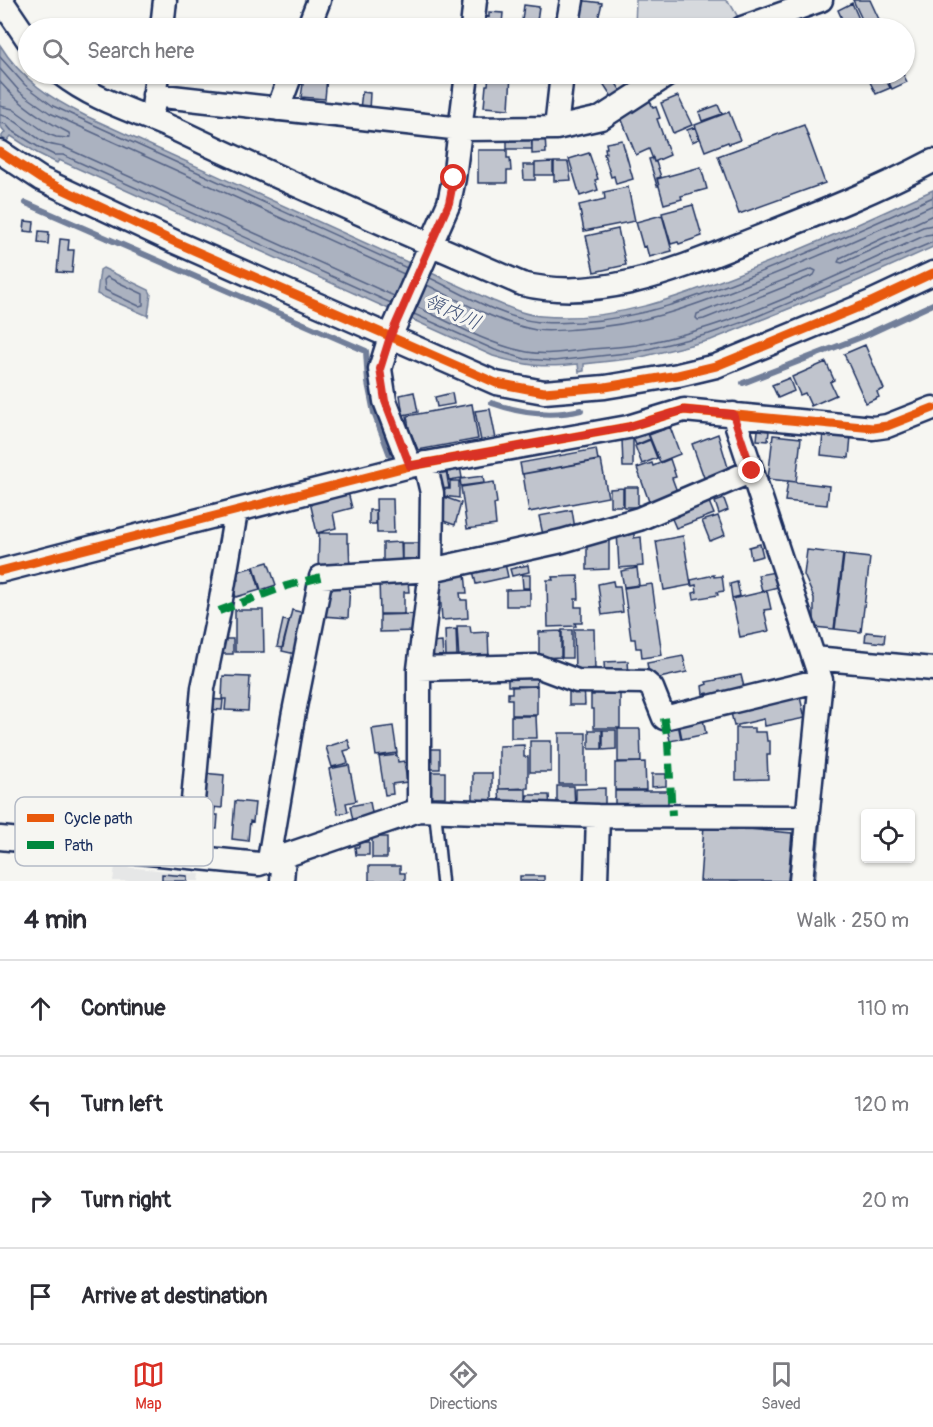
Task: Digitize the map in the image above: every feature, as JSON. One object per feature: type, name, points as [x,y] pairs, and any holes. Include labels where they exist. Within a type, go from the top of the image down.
[{"type":"street","points":[[1,0],[18,25]]},
{"type":"street","points":[[163,18],[165,0]]},
{"type":"street","points":[[312,18],[319,0]]},
{"type":"street","points":[[473,18],[475,0]]},
{"type":"street","points":[[569,18],[572,0]]},
{"type":"street","points":[[770,18],[821,0]]},
{"type":"street","points":[[77,84],[93,94],[153,118],[258,169],[430,247],[522,284],[559,290],[591,289],[675,270],[811,217],[933,161]]},
{"type":"street","points":[[153,118],[156,84],[278,109],[461,129],[556,128],[601,118],[654,84]]},
{"type":"street","points":[[278,109],[287,84]]},
{"type":"street","points":[[427,810],[419,669],[431,570],[432,493],[385,401],[380,369],[391,334],[449,203],[466,84]]},
{"type":"street","points":[[556,128],[561,84]]},
{"type":"street","points":[[0,152],[41,179],[496,383],[544,392],[605,387],[716,366],[871,302],[933,273]]},
{"type":"street","points":[[0,571],[418,464],[628,427],[684,410],[873,428],[887,426],[933,408]]},
{"type":"street","points":[[733,414],[821,680],[801,881]]},
{"type":"street","points":[[282,881],[277,858],[293,717],[321,577],[431,570],[562,541],[639,519],[752,471]]},
{"type":"street","points":[[193,797],[203,688],[236,512]]},
{"type":"street","points":[[814,658],[933,669]]},
{"type":"street","points":[[419,669],[537,666],[577,681],[645,682],[652,688],[664,718],[821,680]]},
{"type":"street","points":[[213,859],[259,864],[427,810],[598,816],[807,817]]},
{"type":"street","points":[[596,881],[598,816]]},
{"type":"street","points":[[0,838],[15,840]]},
{"type":"lane","points":[[427,810],[442,881]]},
{"type":"shaded area","points":[[636,0],[725,0],[738,17],[737,18],[635,18]]},
{"type":"shaded area","points":[[115,866],[200,874],[199,881],[113,881]]},
{"type":"water","name":"領内川","points":[[0,45],[18,69],[18,84],[34,84],[86,116],[493,301],[528,314],[541,316],[595,315],[673,298],[795,251],[933,190],[933,247],[853,283],[711,340],[637,358],[584,364],[584,371],[579,372],[578,364],[544,366],[493,356],[59,160],[57,163],[11,136],[7,141],[1,137],[5,132],[0,126]]},
{"type":"water","points":[[103,268],[149,290],[151,294],[148,316],[97,294],[100,270]]},
{"type":"building","points":[[578,0],[602,3],[598,18],[574,18]]},
{"type":"building","points":[[853,0],[870,0],[878,18],[861,18]]},
{"type":"building","points":[[852,3],[859,18],[842,18],[838,10]]},
{"type":"building","points":[[524,5],[539,7],[537,18],[522,18]]},
{"type":"building","points":[[489,12],[503,13],[503,18],[486,18],[486,16],[489,17]]},
{"type":"building","points":[[303,84],[326,84],[325,99],[301,97]]},
{"type":"building","points":[[510,84],[509,109],[484,107],[486,85]]},
{"type":"building","points":[[604,84],[616,84],[621,91],[612,97]]},
{"type":"building","points":[[871,84],[888,84],[890,88],[876,94]]},
{"type":"building","points":[[890,84],[903,84],[892,89]]},
{"type":"building","points":[[362,92],[370,93],[369,110],[360,109]]},
{"type":"building","points":[[678,96],[692,125],[673,133],[661,103]]},
{"type":"building","points":[[649,98],[653,108],[656,107],[660,118],[657,119],[670,155],[654,162],[649,149],[636,155],[620,115]]},
{"type":"building","points":[[718,105],[722,114],[702,121],[699,112]]},
{"type":"building","points":[[729,112],[740,140],[705,151],[695,125]]},
{"type":"building","points":[[804,125],[825,183],[739,214],[718,156]]},
{"type":"building","points":[[695,127],[699,139],[692,142],[687,130]]},
{"type":"building","points":[[507,134],[531,134],[532,149],[507,149]]},
{"type":"building","points":[[532,134],[545,134],[546,153],[532,154]]},
{"type":"building","points":[[622,140],[633,179],[616,184],[614,176],[611,177],[604,154],[607,148],[606,143]]},
{"type":"building","points":[[478,150],[507,150],[511,171],[507,171],[507,183],[478,183]]},
{"type":"building","points":[[589,153],[598,179],[595,180],[598,190],[580,196],[569,159]]},
{"type":"building","points":[[653,158],[661,177],[657,178],[659,186],[657,186],[649,159]]},
{"type":"building","points":[[553,162],[553,175],[535,175],[535,163]]},
{"type":"building","points":[[554,162],[568,162],[571,180],[554,181]]},
{"type":"building","points":[[523,165],[535,165],[535,180],[524,180]]},
{"type":"building","points":[[701,167],[707,189],[681,196],[682,199],[664,204],[657,179]]},
{"type":"building","points":[[628,187],[635,221],[584,231],[579,205],[605,199],[604,192]]},
{"type":"building","points":[[693,205],[702,236],[679,244],[678,242],[671,244],[662,213]]},
{"type":"building","points":[[662,215],[672,251],[649,257],[646,246],[643,247],[636,222]]},
{"type":"building","points":[[25,221],[34,222],[33,232],[24,231]]},
{"type":"building","points":[[618,229],[626,265],[594,272],[586,236]]},
{"type":"building","points":[[39,231],[49,232],[48,244],[38,243]]},
{"type":"building","points":[[60,239],[69,240],[68,250],[74,250],[72,273],[57,272]]},
{"type":"building","points":[[865,345],[884,389],[877,392],[879,397],[866,403],[844,354]]},
{"type":"building","points":[[826,362],[834,380],[830,382],[836,395],[811,406],[805,393],[800,395],[792,377]]},
{"type":"building","points":[[789,378],[794,391],[778,398],[772,385]]},
{"type":"building","points":[[414,392],[418,412],[403,415],[400,395]]},
{"type":"building","points":[[452,393],[454,404],[437,407],[435,397]]},
{"type":"building","points":[[472,404],[478,439],[418,450],[407,416]]},
{"type":"building","points":[[490,409],[496,439],[481,441],[475,411]]},
{"type":"building","points":[[670,427],[680,454],[660,462],[649,435]]},
{"type":"building","points":[[758,430],[769,431],[768,441],[757,440]]},
{"type":"building","points":[[647,431],[650,439],[636,445],[633,437]]},
{"type":"building","points":[[823,433],[851,436],[849,458],[821,455]]},
{"type":"building","points":[[718,434],[730,474],[706,483],[692,444]]},
{"type":"building","points":[[773,435],[801,438],[796,482],[768,479]]},
{"type":"building","points":[[622,439],[633,439],[633,467],[623,467]]},
{"type":"building","points":[[650,440],[657,458],[642,464],[635,446]]},
{"type":"building","points":[[596,449],[598,460],[522,474],[520,463]]},
{"type":"building","points":[[670,459],[676,477],[672,478],[679,497],[651,507],[637,468],[652,463],[653,466]]},
{"type":"building","points":[[601,460],[608,497],[529,512],[523,474]]},
{"type":"building","points":[[460,466],[462,478],[449,480],[447,468]]},
{"type":"building","points":[[446,470],[449,488],[436,490],[433,472]]},
{"type":"building","points":[[483,476],[484,483],[461,486],[460,479]]},
{"type":"building","points":[[450,481],[459,481],[459,498],[443,496],[443,489],[450,489]]},
{"type":"building","points":[[788,481],[829,486],[827,505],[785,501]]},
{"type":"building","points":[[494,482],[497,503],[494,504],[496,525],[467,529],[461,487]]},
{"type":"building","points":[[624,487],[638,487],[638,507],[624,507]]},
{"type":"building","points":[[623,488],[623,506],[610,506],[610,489]]},
{"type":"building","points":[[348,492],[352,508],[333,513],[336,528],[317,533],[310,502]]},
{"type":"building","points":[[444,497],[461,503],[455,525],[438,519],[441,500],[444,501]]},
{"type":"building","points":[[707,497],[714,514],[676,528],[669,512]]},
{"type":"building","points":[[376,499],[393,499],[394,533],[377,533]]},
{"type":"building","points":[[724,499],[728,510],[719,514],[715,502]]},
{"type":"building","points":[[369,510],[376,510],[376,524],[369,524]]},
{"type":"building","points":[[572,510],[575,529],[543,535],[539,516]]},
{"type":"building","points":[[718,516],[725,535],[710,541],[702,521]]},
{"type":"building","points":[[634,530],[634,538],[641,537],[643,566],[619,568],[617,531]]},
{"type":"building","points":[[319,533],[347,533],[350,570],[318,571]]},
{"type":"building","points":[[683,536],[691,585],[664,590],[656,541]]},
{"type":"building","points":[[587,541],[609,541],[609,569],[587,570]]},
{"type":"building","points":[[401,542],[402,570],[383,571],[383,543]]},
{"type":"building","points":[[402,543],[420,543],[420,567],[402,568]]},
{"type":"building","points":[[760,544],[763,556],[751,559],[749,547]]},
{"type":"building","points":[[807,550],[843,554],[834,629],[814,627],[814,598],[804,575]]},
{"type":"building","points":[[844,555],[870,558],[861,632],[835,629]]},
{"type":"building","points":[[504,559],[508,577],[476,584],[472,566]]},
{"type":"building","points":[[268,562],[276,585],[261,590],[254,566]]},
{"type":"building","points":[[528,565],[529,572],[512,576],[510,569]]},
{"type":"building","points":[[253,567],[260,590],[236,597],[231,582],[238,580],[236,572]]},
{"type":"building","points":[[637,568],[639,585],[624,587],[621,571]]},
{"type":"building","points":[[775,572],[778,587],[762,591],[758,575]]},
{"type":"building","points":[[465,574],[467,593],[460,593],[461,600],[467,600],[468,618],[442,620],[439,576]]},
{"type":"building","points":[[522,575],[530,575],[530,588],[523,588]]},
{"type":"building","points":[[714,575],[714,577],[722,576],[724,591],[717,592],[718,595],[694,599],[693,593],[697,592],[696,585],[692,586],[691,580]]},
{"type":"building","points":[[578,576],[579,599],[575,599],[575,607],[582,607],[582,623],[575,623],[576,626],[548,627],[547,580],[553,580],[552,577]]},
{"type":"building","points":[[379,579],[408,580],[409,592],[404,592],[404,614],[380,614]]},
{"type":"building","points":[[613,581],[614,586],[620,586],[623,612],[602,615],[598,584]]},
{"type":"building","points":[[737,582],[740,596],[732,598],[730,584]]},
{"type":"building","points":[[324,584],[350,585],[348,618],[323,616]]},
{"type":"building","points":[[652,584],[662,655],[642,658],[641,648],[636,648],[635,639],[631,639],[624,588]]},
{"type":"building","points":[[530,589],[530,606],[506,606],[506,590]]},
{"type":"building","points":[[767,591],[771,609],[764,610],[769,631],[740,637],[732,599]]},
{"type":"building","points":[[235,610],[263,610],[264,652],[235,652]]},
{"type":"building","points":[[292,610],[309,614],[300,655],[282,651]]},
{"type":"building","points":[[417,614],[418,631],[380,632],[380,615]]},
{"type":"building","points":[[283,620],[289,621],[282,648],[277,647]]},
{"type":"building","points":[[457,626],[470,626],[471,633],[488,632],[489,659],[459,660]]},
{"type":"building","points":[[456,629],[457,656],[446,657],[445,630]]},
{"type":"building","points":[[574,629],[594,629],[595,671],[575,672]]},
{"type":"building","points":[[562,630],[572,630],[572,658],[562,658]]},
{"type":"building","points":[[561,631],[561,657],[539,658],[539,632]]},
{"type":"building","points":[[866,632],[885,634],[884,643],[865,641]]},
{"type":"building","points":[[219,639],[233,639],[233,654],[219,654]]},
{"type":"building","points":[[442,642],[443,658],[431,658],[430,643]]},
{"type":"building","points":[[683,656],[687,672],[650,680],[647,663]]},
{"type":"building","points":[[628,661],[629,676],[605,677],[604,662]]},
{"type":"building","points":[[536,671],[537,686],[508,686],[508,672]]},
{"type":"building","points":[[741,675],[745,691],[710,699],[708,693],[703,694],[702,686],[707,684],[706,682]]},
{"type":"building","points":[[223,676],[250,677],[248,711],[225,710],[226,699],[222,699]]},
{"type":"building","points":[[569,684],[584,684],[585,705],[569,705]]},
{"type":"building","points":[[594,684],[620,684],[620,728],[594,728],[591,695],[594,695]]},
{"type":"building","points":[[537,686],[537,715],[512,715],[512,699],[508,699],[508,693],[512,693],[512,687]]},
{"type":"building","points":[[799,693],[805,718],[765,726],[764,719],[734,726],[730,708]]},
{"type":"building","points":[[206,699],[223,700],[222,710],[206,709]]},
{"type":"building","points":[[702,714],[706,734],[682,739],[678,719]]},
{"type":"building","points":[[511,716],[536,716],[537,738],[511,738]]},
{"type":"building","points":[[677,719],[681,739],[670,741],[666,722]]},
{"type":"building","points":[[393,726],[397,753],[376,756],[372,729]]},
{"type":"building","points":[[736,728],[755,728],[755,732],[766,732],[767,741],[770,741],[770,755],[767,755],[768,779],[736,780]]},
{"type":"building","points":[[618,729],[640,729],[641,762],[618,762]]},
{"type":"building","points":[[589,730],[602,730],[602,749],[589,749]]},
{"type":"building","points":[[603,730],[616,730],[616,749],[603,750]]},
{"type":"building","points":[[559,733],[586,733],[586,784],[559,784]]},
{"type":"building","points":[[348,740],[351,749],[344,751],[348,763],[332,767],[326,747]]},
{"type":"building","points":[[530,741],[551,741],[551,772],[530,772]]},
{"type":"building","points":[[524,745],[524,757],[528,757],[528,788],[499,789],[499,746]]},
{"type":"building","points":[[425,749],[440,749],[440,769],[425,769]]},
{"type":"building","points":[[397,755],[398,762],[404,761],[407,782],[392,784],[393,794],[385,795],[379,757]]},
{"type":"building","points":[[645,762],[646,790],[615,790],[615,763]]},
{"type":"building","points":[[349,765],[356,801],[346,803],[348,812],[338,814],[329,769]]},
{"type":"building","points":[[425,772],[445,772],[445,797],[425,797]]},
{"type":"building","points":[[202,773],[224,775],[222,808],[213,807],[213,797],[201,797]]},
{"type":"building","points":[[473,773],[492,773],[492,800],[473,800]]},
{"type":"building","points":[[652,774],[666,774],[666,786],[652,787]]},
{"type":"building","points":[[557,786],[574,786],[575,809],[557,809]]},
{"type":"building","points":[[605,788],[605,809],[576,809],[576,789]]},
{"type":"building","points":[[499,789],[526,789],[526,807],[500,808]]},
{"type":"building","points":[[615,791],[668,791],[668,810],[615,811]]},
{"type":"building","points":[[527,795],[549,795],[550,809],[527,809]]},
{"type":"building","points":[[235,801],[255,803],[248,841],[232,839]]},
{"type":"building","points":[[370,802],[373,818],[353,821],[350,806]]},
{"type":"building","points":[[213,809],[215,809],[214,815],[218,815],[217,829],[213,829]]},
{"type":"building","points":[[704,825],[792,833],[788,881],[700,881]]},
{"type":"building","points":[[372,837],[387,837],[387,858],[372,858]]},
{"type":"building","points":[[359,842],[369,842],[369,855],[356,855],[355,847],[359,847]]},
{"type":"building","points":[[369,866],[400,866],[400,873],[405,873],[405,881],[369,881]]},
{"type":"building","points":[[162,874],[187,876],[187,881],[162,881]]},
{"type":"building","points":[[520,876],[544,876],[544,881],[520,881]]},
{"type":"waterway","points":[[26,203],[366,351],[368,383],[374,413],[391,458]]},
{"type":"waterway","points":[[743,383],[864,336],[933,304]]},
{"type":"waterway","points":[[492,403],[536,413],[581,410]]},
{"type":"waterway","points":[[813,881],[818,825]]},
{"type":"marked path","points":[[219,611],[286,586],[321,577]]},
{"type":"marked path","points":[[664,718],[668,742],[672,816]]},
{"type":"cycle path","points":[[0,152],[41,179],[175,242],[496,383],[544,392],[605,387],[716,366],[871,302],[933,273]]},
{"type":"cycle path","points":[[0,571],[410,466],[628,427],[684,410],[873,428],[887,426],[933,408]]},
{"type":"route","points":[[454,178],[449,203],[390,337],[380,369],[385,401],[410,466],[628,427],[684,410],[733,414],[752,471]]}]
